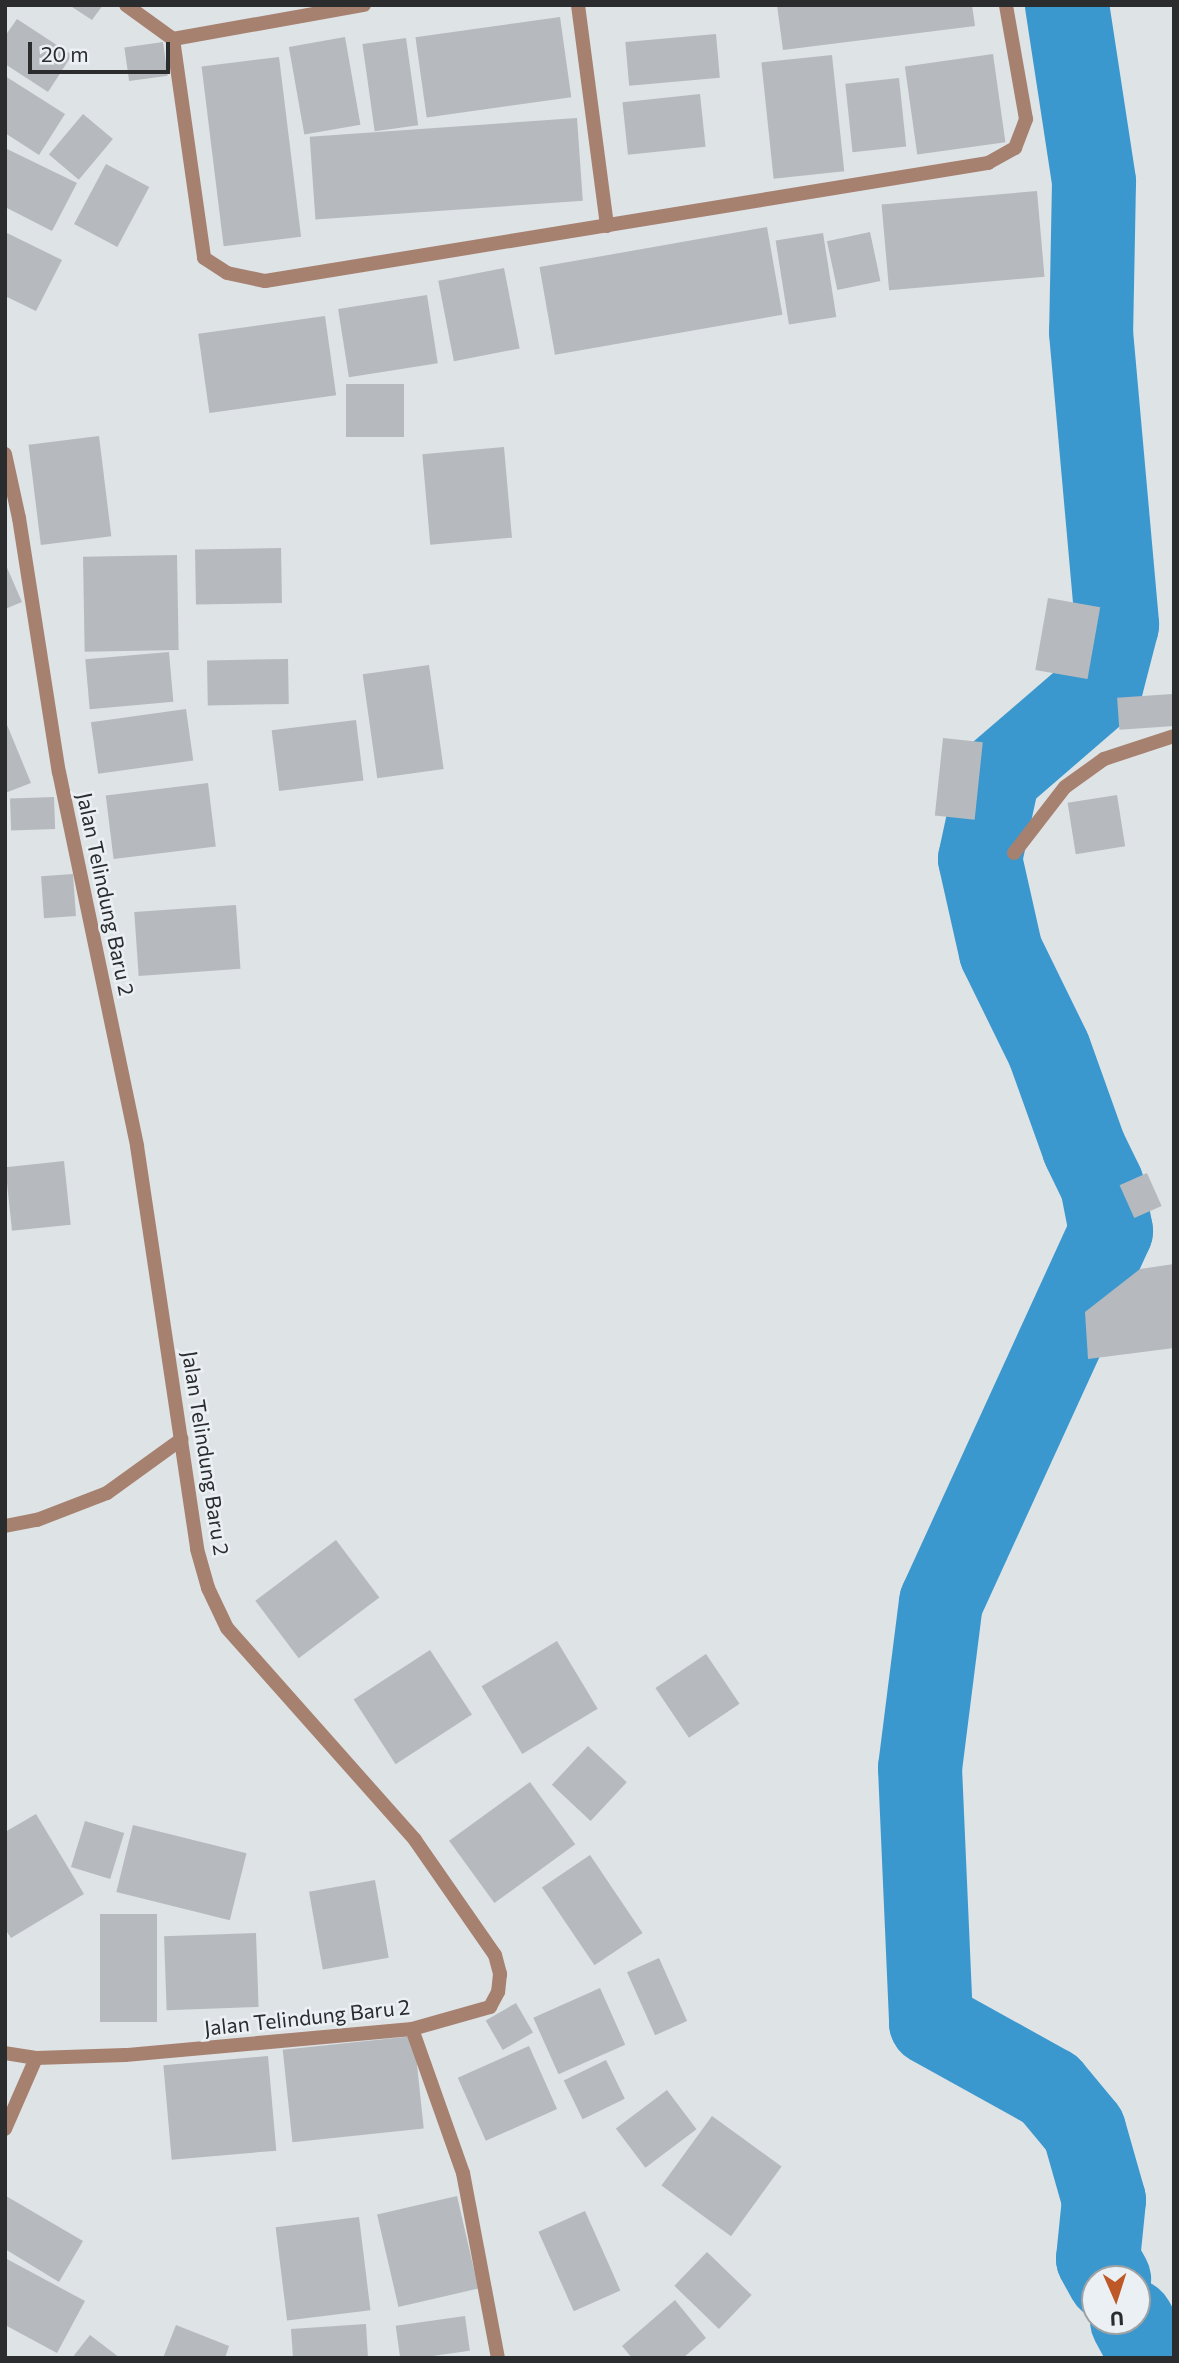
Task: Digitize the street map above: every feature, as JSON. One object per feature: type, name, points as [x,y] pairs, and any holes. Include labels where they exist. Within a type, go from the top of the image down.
[{"type":"street","points":[[126,5],[173,39],[364,5]]},
{"type":"street","points":[[578,5],[607,226]]},
{"type":"street","points":[[173,39],[204,258],[227,273],[265,281],[988,163],[1015,148],[1026,119],[1006,5]]},
{"type":"street","name":"Jalan Telindung Baru 2","points":[[5,454],[19,518],[59,772],[137,1146],[197,1549],[208,1588],[227,1628],[415,1840],[495,1955],[500,1974],[498,1993],[489,2007],[412,2029],[125,2055],[36,2058],[5,2053]]},
{"type":"street","points":[[1014,853],[1065,787],[1104,759],[1174,736]]},
{"type":"street","points":[[5,1526],[37,1520],[107,1493],[182,1439]]},
{"type":"street","points":[[412,2029],[463,2173],[498,2358]]},
{"type":"street","points":[[5,2129],[36,2058]]},
{"type":"building","points":[[69,5],[103,5],[92,20]]},
{"type":"building","points":[[777,5],[972,5],[975,26],[783,50]]},
{"type":"building","points":[[560,17],[571,97],[427,118],[415,37]]},
{"type":"building","points":[[17,19],[72,55],[48,92],[5,64],[5,36]]},
{"type":"building","points":[[716,34],[720,78],[629,86],[625,42]]},
{"type":"building","points":[[345,37],[360,125],[304,135],[289,47]]},
{"type":"building","points":[[406,38],[418,125],[375,131],[362,44]]},
{"type":"building","points":[[163,42],[168,76],[129,81],[124,47]]},
{"type":"building","points":[[993,54],[1005,142],[917,155],[905,66]]},
{"type":"building","points":[[832,55],[844,171],[774,179],[761,62]]},
{"type":"building","points":[[279,57],[301,237],[224,246],[202,67]]},
{"type":"building","points":[[5,76],[65,114],[39,155],[5,133]]},
{"type":"building","points":[[899,78],[906,147],[853,152],[845,84]]},
{"type":"building","points":[[700,94],[706,147],[628,155],[622,102]]},
{"type":"building","points":[[83,114],[113,139],[79,180],[49,155]]},
{"type":"building","points":[[577,118],[583,201],[315,219],[310,137]]},
{"type":"building","points":[[5,148],[77,183],[52,231],[5,207]]},
{"type":"building","points":[[106,164],[149,187],[117,247],[74,224]]},
{"type":"building","points":[[1037,191],[1044,277],[889,290],[882,205]]},
{"type":"building","points":[[767,227],[782,315],[555,355],[540,267]]},
{"type":"building","points":[[5,232],[62,260],[36,311],[5,296]]},
{"type":"building","points":[[870,232],[880,281],[837,290],[827,241]]},
{"type":"building","points":[[823,233],[836,317],[789,324],[776,241]]},
{"type":"building","points":[[504,268],[520,348],[454,361],[438,281]]},
{"type":"building","points":[[427,295],[438,363],[349,377],[338,309]]},
{"type":"building","points":[[325,316],[336,395],[209,413],[198,334]]},
{"type":"building","points":[[346,384],[404,384],[404,437],[346,437]]},
{"type":"building","points":[[99,436],[111,536],[41,545],[29,445]]},
{"type":"building","points":[[504,447],[512,538],[430,545],[422,454]]},
{"type":"building","points":[[281,548],[282,603],[196,604],[195,550]]},
{"type":"building","points":[[177,555],[179,650],[85,652],[83,557]]},
{"type":"building","points":[[5,563],[22,602],[5,609]]},
{"type":"building","points":[[1048,598],[1100,607],[1088,679],[1035,670]]},
{"type":"building","points":[[169,652],[173,702],[90,709],[85,659]]},
{"type":"building","points":[[288,659],[289,704],[208,705],[207,660]]},
{"type":"building","points":[[429,665],[444,769],[377,778],[363,674]]},
{"type":"building","points":[[1172,694],[1174,726],[1119,730],[1117,698]]},
{"type":"building","points":[[186,709],[193,760],[98,774],[91,722]]},
{"type":"building","points":[[5,720],[31,783],[5,793]]},
{"type":"building","points":[[356,720],[363,781],[279,791],[272,730]]},
{"type":"building","points":[[943,738],[983,742],[975,820],[935,816]]},
{"type":"building","points":[[208,783],[216,847],[114,859],[106,796]]},
{"type":"building","points":[[1117,795],[1125,846],[1076,854],[1068,803]]},
{"type":"building","points":[[54,797],[55,829],[11,831],[10,799]]},
{"type":"building","points":[[73,874],[76,916],[44,918],[41,876]]},
{"type":"building","points":[[236,905],[240,969],[139,976],[134,912]]},
{"type":"building","points":[[64,1161],[71,1225],[12,1231],[5,1167]]},
{"type":"building","points":[[1147,1173],[1162,1206],[1134,1218],[1120,1185]]},
{"type":"building","points":[[1174,1264],[1174,1348],[1088,1359],[1085,1312],[1140,1269]]},
{"type":"building","points":[[336,1540],[379,1598],[299,1658],[255,1601]]},
{"type":"building","points":[[557,1641],[598,1709],[522,1754],[482,1686]]},
{"type":"building","points":[[430,1650],[472,1715],[396,1764],[354,1700]]},
{"type":"building","points":[[706,1654],[740,1704],[689,1738],[655,1688]]},
{"type":"building","points":[[588,1746],[627,1782],[591,1821],[552,1785]]},
{"type":"building","points":[[530,1782],[575,1844],[494,1903],[449,1841]]},
{"type":"building","points":[[36,1814],[84,1894],[11,1938],[5,1929],[5,1832]]},
{"type":"building","points":[[85,1821],[124,1833],[110,1879],[71,1867]]},
{"type":"building","points":[[133,1825],[247,1853],[230,1920],[116,1892]]},
{"type":"building","points":[[590,1855],[643,1933],[594,1965],[542,1887]]},
{"type":"building","points":[[375,1880],[389,1958],[323,1969],[309,1892]]},
{"type":"building","points":[[100,1914],[157,1914],[157,2022],[100,2022]]},
{"type":"building","points":[[256,1933],[259,2007],[167,2010],[164,1936]]},
{"type":"building","points":[[659,1958],[687,2021],[655,2035],[627,1972]]},
{"type":"building","points":[[600,1988],[625,2045],[559,2074],[533,2018]]},
{"type":"building","points":[[516,2003],[533,2032],[503,2050],[486,2020]]},
{"type":"building","points":[[414,2036],[424,2128],[292,2142],[283,2050]]},
{"type":"building","points":[[529,2046],[557,2109],[486,2141],[458,2078]]},
{"type":"building","points":[[268,2056],[276,2151],[172,2160],[163,2065]]},
{"type":"building","points":[[606,2060],[625,2099],[583,2119],[564,2081]]},
{"type":"building","points":[[667,2090],[696,2129],[645,2168],[616,2129]]},
{"type":"building","points":[[712,2116],[782,2167],[731,2236],[661,2186]]},
{"type":"building","points":[[6,2196],[83,2241],[59,2282],[5,2249]]},
{"type":"building","points":[[457,2196],[478,2289],[398,2307],[377,2214]]},
{"type":"building","points":[[585,2211],[620,2290],[574,2311],[538,2232]]},
{"type":"building","points":[[359,2217],[370,2310],[287,2321],[276,2227]]},
{"type":"building","points":[[707,2252],[752,2295],[719,2329],[674,2286]]},
{"type":"building","points":[[5,2258],[85,2301],[57,2353],[5,2325]]},
{"type":"building","points":[[675,2300],[706,2338],[683,2358],[632,2358],[622,2346]]},
{"type":"building","points":[[465,2316],[470,2351],[400,2358],[396,2326]]},
{"type":"building","points":[[366,2324],[368,2358],[293,2358],[291,2329]]},
{"type":"building","points":[[176,2325],[229,2346],[225,2358],[163,2358]]},
{"type":"building","points":[[90,2335],[120,2358],[72,2358]]},
{"type":"waterway","points":[[1067,5],[1094,182],[1091,332],[1117,625],[1101,687],[998,776],[980,859],[1001,952],[1049,1050],[1084,1148],[1102,1185],[1111,1231],[941,1602],[920,1768],[931,2023],[1050,2089],[1084,2130],[1104,2200],[1098,2259],[1101,2265]]},
{"type":"waterway","points":[[1140,2335],[1152,2358]]}]
